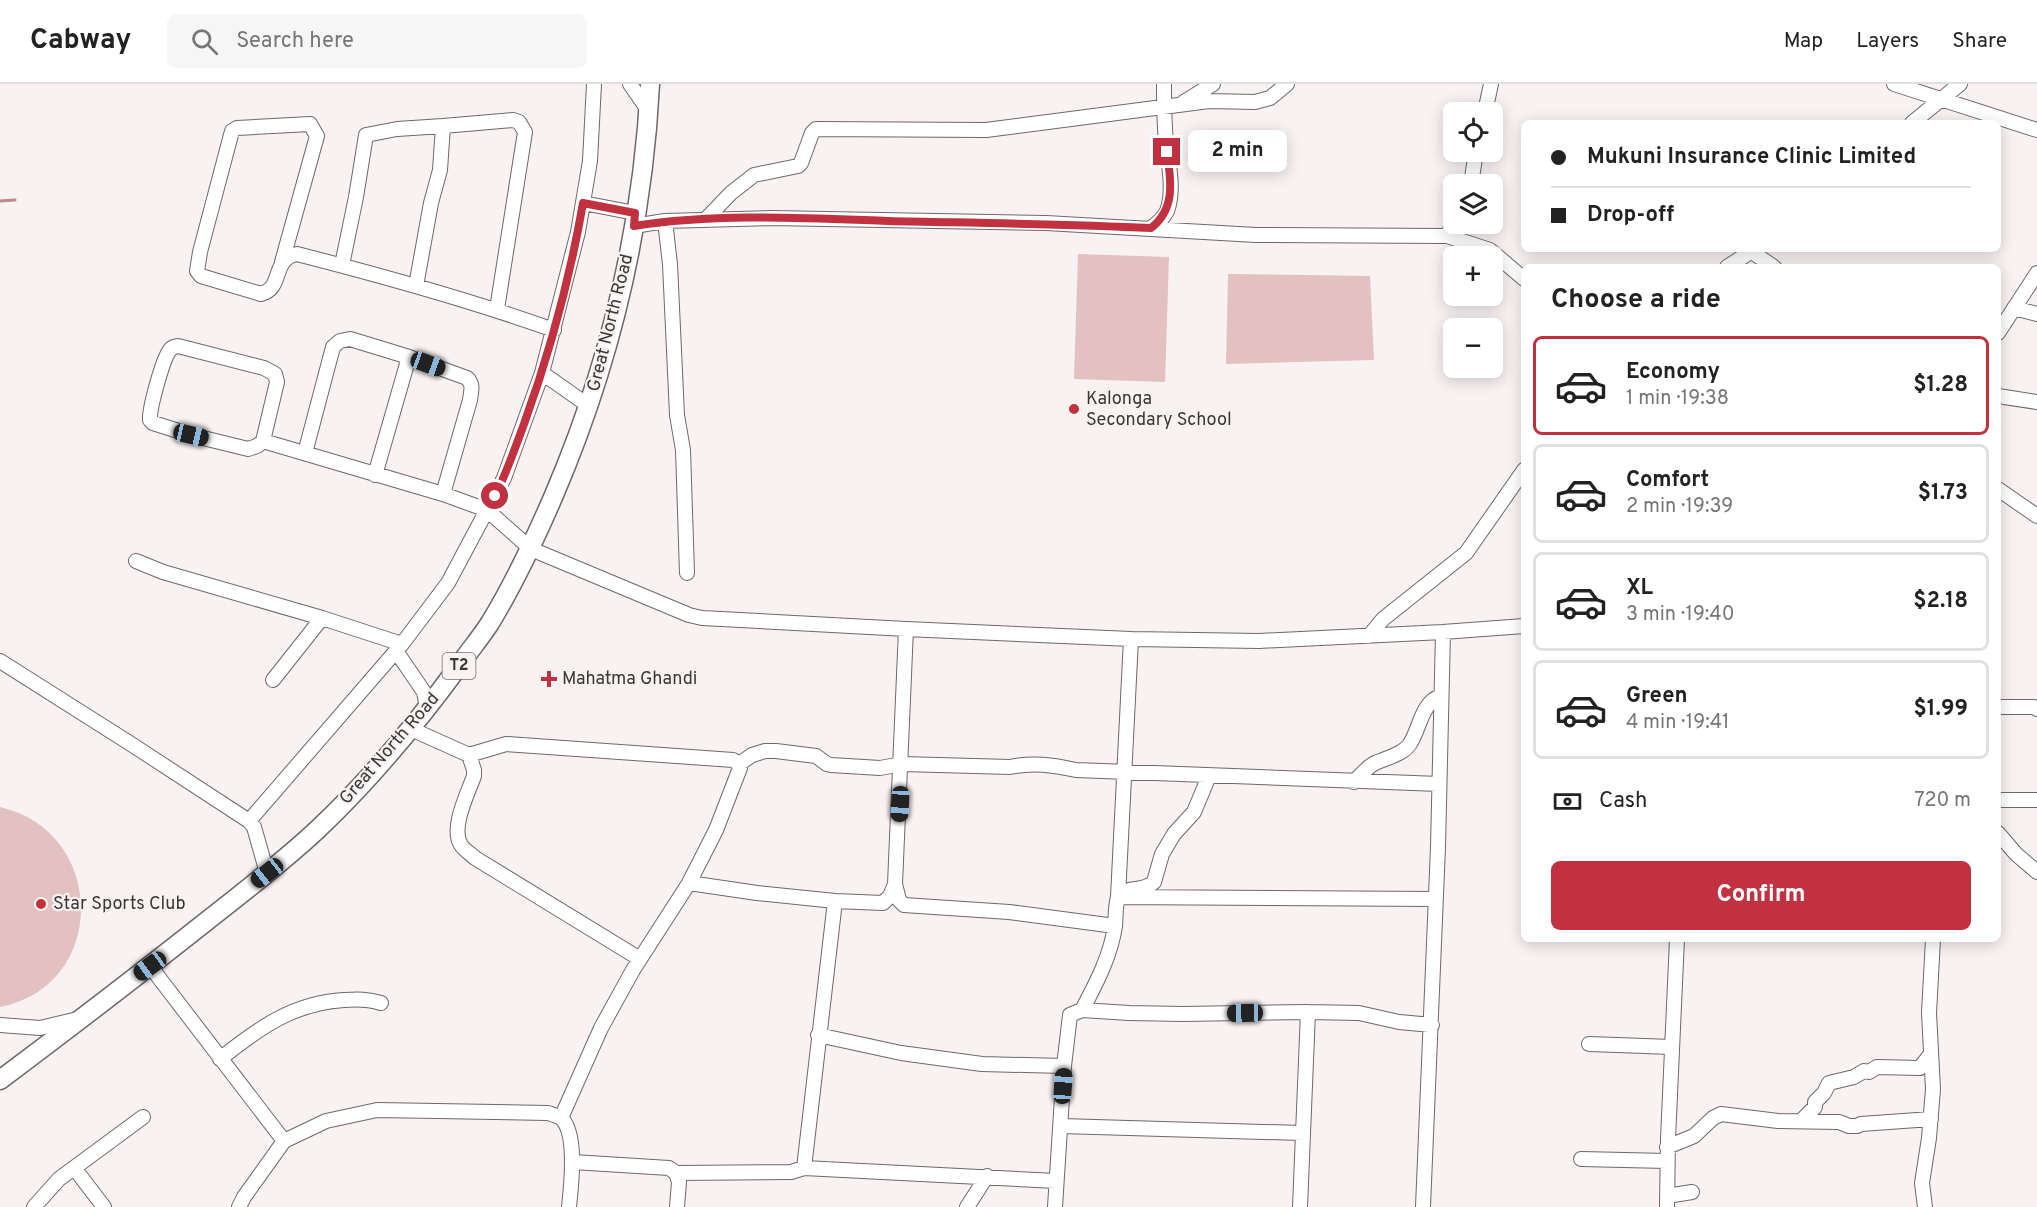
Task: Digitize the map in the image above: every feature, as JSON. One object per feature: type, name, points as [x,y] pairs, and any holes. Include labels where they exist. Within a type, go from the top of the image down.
[{"type":"highway","name":"Great North Road","points":[[0,1080],[150,966],[317,830],[411,729],[489,623],[531,549],[564,472],[589,406],[612,334],[627,270],[645,162],[650,84]]},
{"type":"street","points":[[249,821],[399,647],[448,584],[504,478],[543,373],[578,232],[590,161],[594,84]]},
{"type":"street","points":[[630,84],[648,110]]},
{"type":"street","points":[[1151,228],[1161,221],[1169,199],[1164,84]]},
{"type":"street","points":[[1179,105],[1213,84]]},
{"type":"street","points":[[705,220],[731,193],[754,175],[798,166],[812,133],[816,129],[986,130],[1209,101],[1255,102],[1276,93],[1287,84]]},
{"type":"street","points":[[1487,102],[1491,84]]},
{"type":"street","points":[[1894,84],[2037,130]]},
{"type":"street","points":[[1916,120],[1960,84]]},
{"type":"street","points":[[342,266],[366,135],[397,129],[513,120],[519,122],[525,132],[496,309]]},
{"type":"street","points":[[282,262],[317,136],[310,123],[245,127],[232,131],[200,252],[196,271],[201,276],[261,294],[273,288],[282,262],[288,255],[297,254],[496,309],[554,330]]},
{"type":"street","points":[[416,286],[431,203],[440,170],[443,126]]},
{"type":"street","points":[[583,203],[635,220],[771,218],[1047,223],[1257,235],[1447,236],[1490,250],[1521,276]]},
{"type":"street","points":[[665,221],[671,284],[676,415],[683,450],[687,573]]},
{"type":"street","points":[[1733,264],[1749,256],[1767,264]]},
{"type":"street","points":[[2001,328],[2037,273]]},
{"type":"street","points":[[2014,308],[2037,314]]},
{"type":"street","points":[[305,453],[333,347],[340,340],[350,339],[466,378],[472,387],[443,494]]},
{"type":"street","points":[[178,346],[264,368],[274,374],[277,382],[262,441],[257,446],[248,449],[191,435],[150,420],[150,409],[167,353],[171,348],[178,346]]},
{"type":"street","points":[[375,475],[409,357]]},
{"type":"street","points":[[543,373],[589,406]]},
{"type":"street","points":[[2001,396],[2037,402]]},
{"type":"street","points":[[262,441],[443,494],[487,510],[531,549],[689,615],[702,618],[1131,639],[1259,641],[1521,626]]},
{"type":"street","points":[[1369,636],[1383,619],[1466,554],[1521,474]]},
{"type":"street","points":[[2001,491],[2037,516]]},
{"type":"street","points":[[136,561],[163,572],[322,618],[399,647],[424,692],[427,708]]},
{"type":"street","points":[[273,680],[322,618]]},
{"type":"street","points":[[901,904],[896,884],[906,629]]},
{"type":"street","points":[[1423,1207],[1436,899],[1443,632]]},
{"type":"street","points":[[1082,1010],[1095,986],[1115,926],[1131,639]]},
{"type":"street","points":[[0,661],[249,821],[254,827],[267,873]]},
{"type":"street","points":[[1354,782],[1374,764],[1411,744],[1425,711],[1432,700],[1441,696]]},
{"type":"street","points":[[2001,706],[2037,709]]},
{"type":"street","points":[[411,729],[469,755],[506,744],[733,760],[741,768],[716,830],[689,883],[640,959],[602,1028],[561,1118]]},
{"type":"street","points":[[739,764],[752,755],[765,751],[776,751],[816,756],[831,765],[880,768],[902,764],[1010,767],[1042,764],[1076,770],[1439,784]]},
{"type":"street","points":[[469,755],[474,776],[459,820],[458,833],[461,844],[475,858],[640,959]]},
{"type":"street","points":[[1118,897],[1126,890],[1143,890],[1154,882],[1162,854],[1174,834],[1194,812],[1209,776]]},
{"type":"street","points":[[2001,800],[2037,800]]},
{"type":"street","points":[[2001,836],[2016,854],[2037,872]]},
{"type":"street","points":[[689,883],[835,901],[1009,912],[1115,926]]},
{"type":"street","points":[[883,903],[891,896],[896,884]]},
{"type":"street","points":[[1118,897],[1436,899]]},
{"type":"street","points":[[804,1168],[835,901]]},
{"type":"street","points":[[1677,942],[1667,1154],[1667,1202],[1692,1192]]},
{"type":"street","points":[[1925,1207],[1922,1183],[1933,1089],[1929,991],[1933,942]]},
{"type":"street","points":[[150,966],[284,1141]]},
{"type":"street","points":[[220,1059],[273,1020],[299,1009],[326,1001],[367,998],[381,1003]]},
{"type":"street","points":[[1055,1207],[1064,1066],[1070,1015],[1082,1010],[1183,1014],[1359,1013],[1399,1022],[1431,1025]]},
{"type":"street","points":[[1300,1207],[1308,1012]]},
{"type":"street","points":[[0,1025],[40,1028],[79,1019]]},
{"type":"street","points":[[818,1035],[901,1053],[982,1064],[1064,1066]]},
{"type":"street","points":[[1589,1044],[1672,1047]]},
{"type":"street","points":[[1801,1121],[1815,1107],[1815,1102],[1824,1093],[1829,1083],[1854,1077],[1864,1071],[1869,1072],[1877,1067],[1920,1068],[1930,1055]]},
{"type":"street","points":[[239,1207],[284,1141],[326,1121],[377,1110],[537,1112],[561,1118],[568,1129],[573,1162],[569,1207]]},
{"type":"street","points":[[1581,1159],[1667,1154],[1694,1136],[1718,1115],[1751,1116],[1778,1121],[1839,1122],[1849,1126],[1931,1119]]},
{"type":"street","points":[[34,1207],[48,1190],[143,1118]]},
{"type":"street","points":[[1060,1126],[1302,1133]]},
{"type":"street","points":[[573,1162],[669,1168],[676,1173],[679,1182],[677,1207]]},
{"type":"street","points":[[676,1173],[791,1172],[804,1168],[1056,1181]]},
{"type":"street","points":[[75,1169],[104,1207]]},
{"type":"street","points":[[967,1207],[987,1176]]},
{"type":"shaded area","points":[[1078,254],[1169,257],[1165,382],[1074,379]]},
{"type":"shaded area","points":[[1228,274],[1370,276],[1374,360],[1226,364]]},
{"type":"shaded area","name":"Star Sports Club","points":[[0,807],[35,822],[60,845],[76,875],[81,908],[76,941],[61,970],[36,993],[0,1007]]},
{"type":"waterway","points":[[0,201],[15,200]]},
{"type":"place","name":"Kalonga Secondary School","points":[[1074,409]]},
{"type":"place","name":"Mahatma Ghandi","points":[[549,679]]},
{"type":"place","name":"Star Sports Club","points":[[41,904]]},
{"type":"route","points":[[495,496],[504,478],[543,373],[583,203],[635,213],[634,226],[665,221],[771,218],[1047,223],[1151,228],[1161,221],[1167,209],[1170,184],[1167,152]]}]
